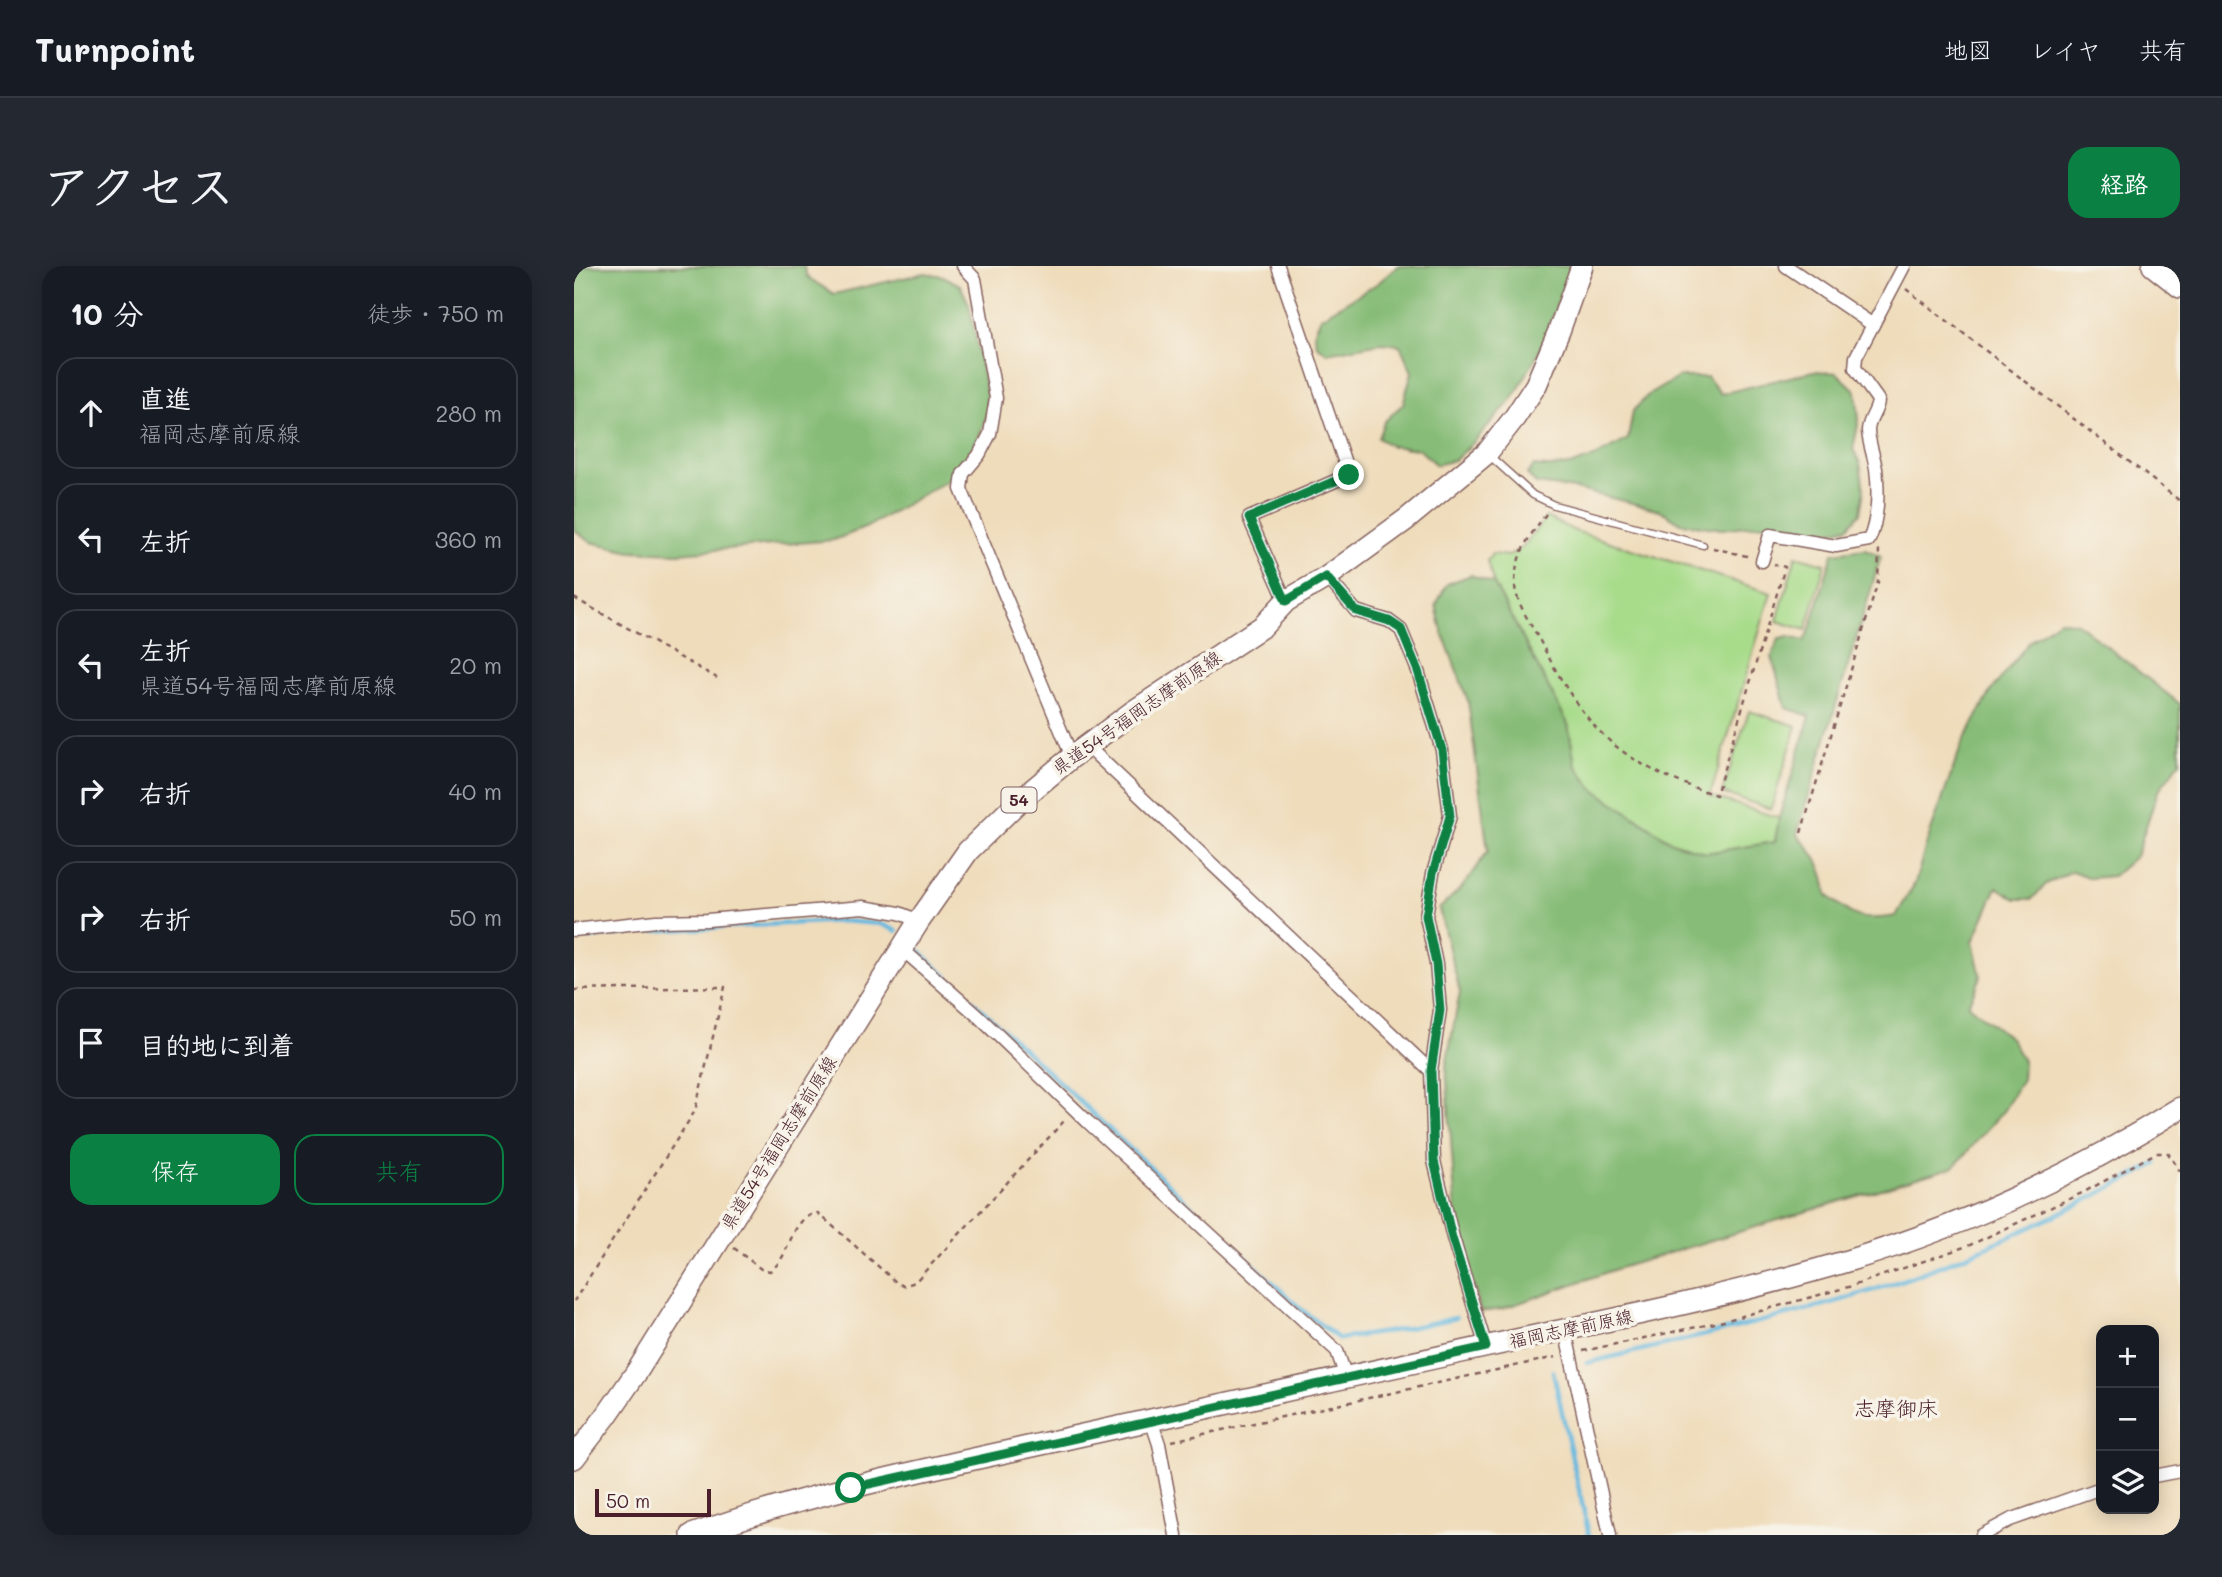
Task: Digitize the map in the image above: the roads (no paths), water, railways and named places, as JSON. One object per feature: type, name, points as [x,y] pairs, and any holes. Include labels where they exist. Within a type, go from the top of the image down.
[{"type":"main road","name":"県道54号福岡志摩前原線","points":[[574,1458],[638,1370],[919,921],[968,851],[1018,802],[1080,752],[1134,711],[1263,626],[1286,601],[1326,577],[1434,498],[1487,453],[1536,385],[1582,266]]},
{"type":"main road","points":[[2152,266],[2180,288]]},
{"type":"main road","name":"福岡志摩前原線","points":[[692,1535],[851,1488],[1754,1288],[1847,1261],[1938,1229],[2071,1171],[2129,1140],[2180,1108]]},
{"type":"street","points":[[963,266],[975,279],[996,398],[990,434],[979,455],[963,474],[961,489],[1080,752],[1431,1071]]},
{"type":"street","points":[[1278,266],[1349,475],[1249,518],[1286,601]]},
{"type":"street","points":[[1786,266],[1873,325]]},
{"type":"street","points":[[1762,561],[1770,535],[1836,546],[1869,540],[1875,524],[1877,494],[1876,470],[1868,428],[1878,400],[1855,368],[1856,357],[1904,266]]},
{"type":"street","points":[[1326,577],[1356,611],[1389,621],[1401,629],[1418,671],[1442,750],[1450,816],[1433,873],[1426,916],[1436,964],[1440,1010],[1431,1071],[1434,1161],[1452,1238],[1486,1347]]},
{"type":"street","points":[[574,930],[656,921],[707,920],[863,907],[899,913],[919,921]]},
{"type":"street","points":[[902,949],[978,1016],[1337,1351],[1346,1377]]},
{"type":"street","points":[[1565,1330],[1610,1535]]},
{"type":"street","points":[[1151,1420],[1159,1444],[1176,1535]]},
{"type":"street","points":[[2159,1475],[2180,1471]]},
{"type":"street","points":[[1982,1535],[2010,1520],[2096,1490]]},
{"type":"lane","points":[[1487,453],[1533,495],[1554,505],[1703,545]]},
{"type":"waterway","points":[[574,939],[648,931],[841,921],[881,924],[897,931]]},
{"type":"waterway","points":[[915,947],[1303,1311],[1339,1339],[1456,1318]]},
{"type":"waterway","points":[[1587,1363],[1781,1317],[1885,1286],[2004,1239],[2156,1164]]},
{"type":"waterway","points":[[1553,1371],[1589,1535]]},
{"type":"district","name":"志摩御床","points":[[1896,1409]]}]
